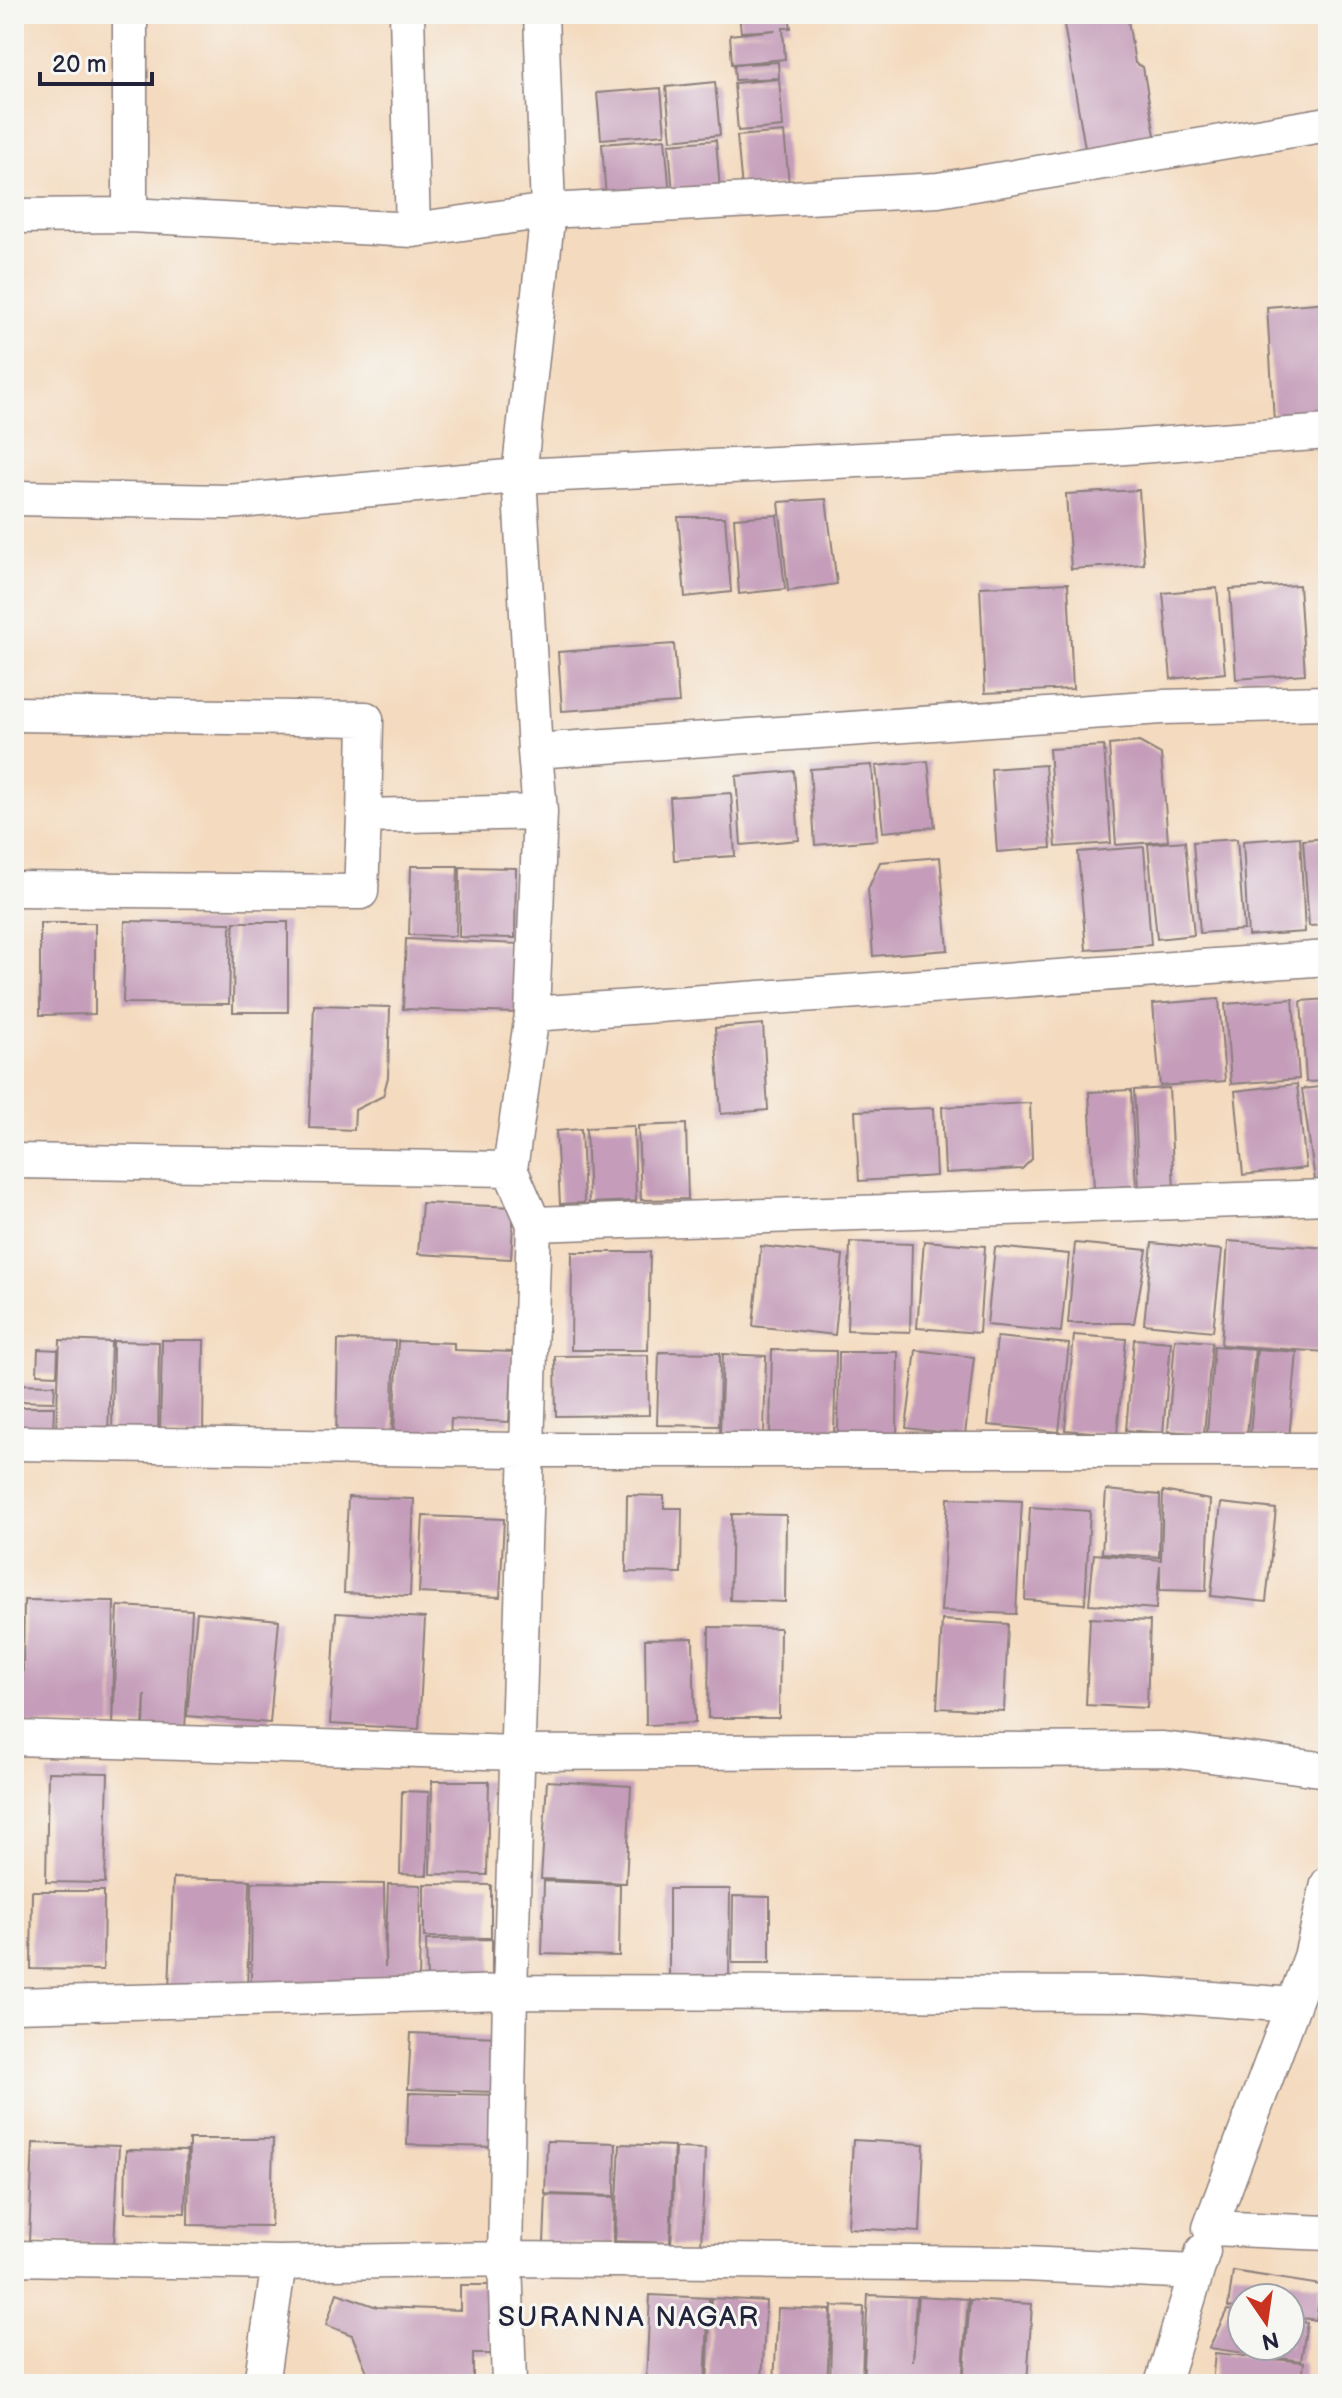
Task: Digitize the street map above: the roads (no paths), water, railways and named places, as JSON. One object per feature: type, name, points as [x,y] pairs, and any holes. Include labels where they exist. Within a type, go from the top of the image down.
[{"type":"street","points":[[130,14],[130,215]]},
{"type":"street","points":[[407,14],[413,230]]},
{"type":"street","points":[[509,2384],[505,2259],[510,1992],[534,1224],[510,1169],[532,1014],[540,812],[519,476],[548,211],[541,14]]},
{"type":"street","points":[[14,216],[130,215],[413,230],[548,211],[938,190],[1328,124]]},
{"type":"street","points":[[14,498],[228,502],[519,476],[1112,448],[1328,432]]},
{"type":"street","points":[[535,751],[1161,707],[1328,703]]},
{"type":"street","points":[[14,714],[366,719],[361,892],[14,889]]},
{"type":"street","points":[[364,819],[364,816],[540,812]]},
{"type":"street","points":[[532,1014],[1328,958]]},
{"type":"street","points":[[14,1161],[510,1169]]},
{"type":"street","points":[[534,1224],[1328,1197]]},
{"type":"street","points":[[14,1443],[526,1450],[1328,1450]]},
{"type":"street","points":[[14,1738],[519,1753],[1163,1749],[1328,1770]]},
{"type":"street","points":[[1162,2384],[1210,2228],[1293,2005],[1320,1958],[1328,1884]]},
{"type":"street","points":[[14,2005],[510,1992],[1145,1994],[1293,2005]]},
{"type":"street","points":[[1210,2228],[1328,2233]]},
{"type":"street","points":[[14,2258],[279,2263],[505,2259],[1025,2264],[1196,2272]]},
{"type":"street","points":[[261,2384],[279,2263]]},
{"type":"district","name":"SURANNA NAGAR","points":[[629,2317]]}]
